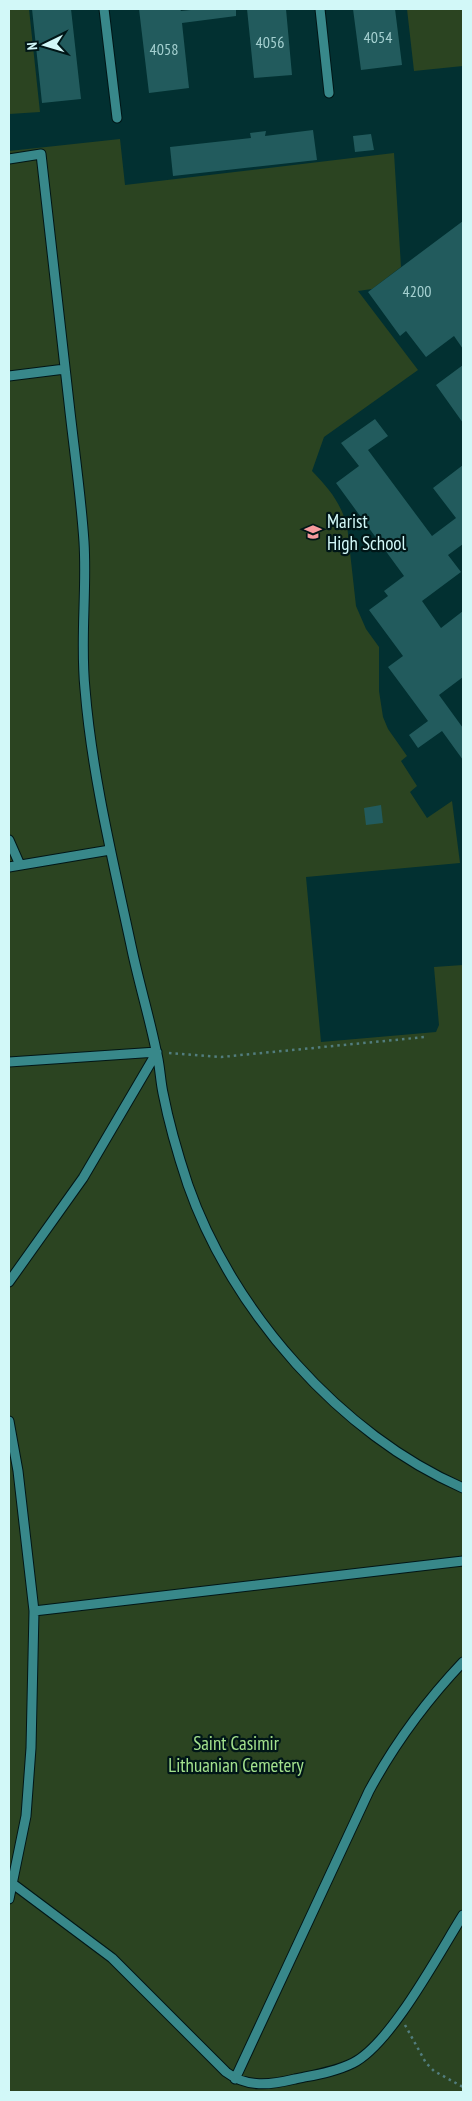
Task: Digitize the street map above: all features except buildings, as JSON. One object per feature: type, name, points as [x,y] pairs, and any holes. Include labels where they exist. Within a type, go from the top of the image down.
[{"type":"lane","points":[[104,9],[117,118]]},
{"type":"lane","points":[[320,9],[329,93]]},
{"type":"lane","points":[[9,159],[42,154],[84,544],[84,684],[88,720],[110,850],[143,1002],[157,1052],[162,1090],[172,1134],[189,1188],[212,1240],[236,1285],[268,1330],[309,1378],[354,1419],[400,1453],[449,1482],[463,1488]]},
{"type":"lane","points":[[9,376],[65,369]]},
{"type":"lane","points":[[9,840],[20,865]]},
{"type":"lane","points":[[9,867],[110,850]]},
{"type":"lane","points":[[9,1062],[157,1052]]},
{"type":"lane","points":[[9,1282],[83,1178],[157,1052]]},
{"type":"lane","points":[[9,1421],[18,1471],[34,1611],[32,1748],[26,1816],[9,1899]]},
{"type":"lane","points":[[34,1611],[463,1561]]},
{"type":"lane","points":[[235,2079],[374,1783],[408,1728],[439,1688],[463,1662]]},
{"type":"lane","points":[[11,1882],[112,1958],[235,2079],[248,2084],[275,2084],[339,2069],[355,2062],[371,2050],[400,2015],[463,1915]]},
{"type":"path","points":[[157,1052],[221,1057],[425,1037]]},
{"type":"path","points":[[400,2015],[426,2063],[434,2070],[463,2087]]},
{"type":"green space","points":[[9,9],[29,9],[40,112],[9,114]]},
{"type":"green space","points":[[407,9],[463,9],[463,66],[414,71]]},
{"type":"green space","name":"Saint Casimir Lithuanian Cemetery","points":[[120,139],[125,185],[394,153],[401,267],[372,289],[358,291],[418,370],[324,437],[312,471],[333,495],[347,525],[356,606],[366,629],[379,647],[379,691],[383,717],[388,729],[407,756],[401,761],[417,786],[410,792],[427,818],[452,801],[460,863],[306,877],[321,1042],[436,1032],[439,1025],[434,967],[463,965],[463,2092],[9,2092],[9,151]]},
{"type":"place","name":"Marist High School","points":[[313,532]]}]
